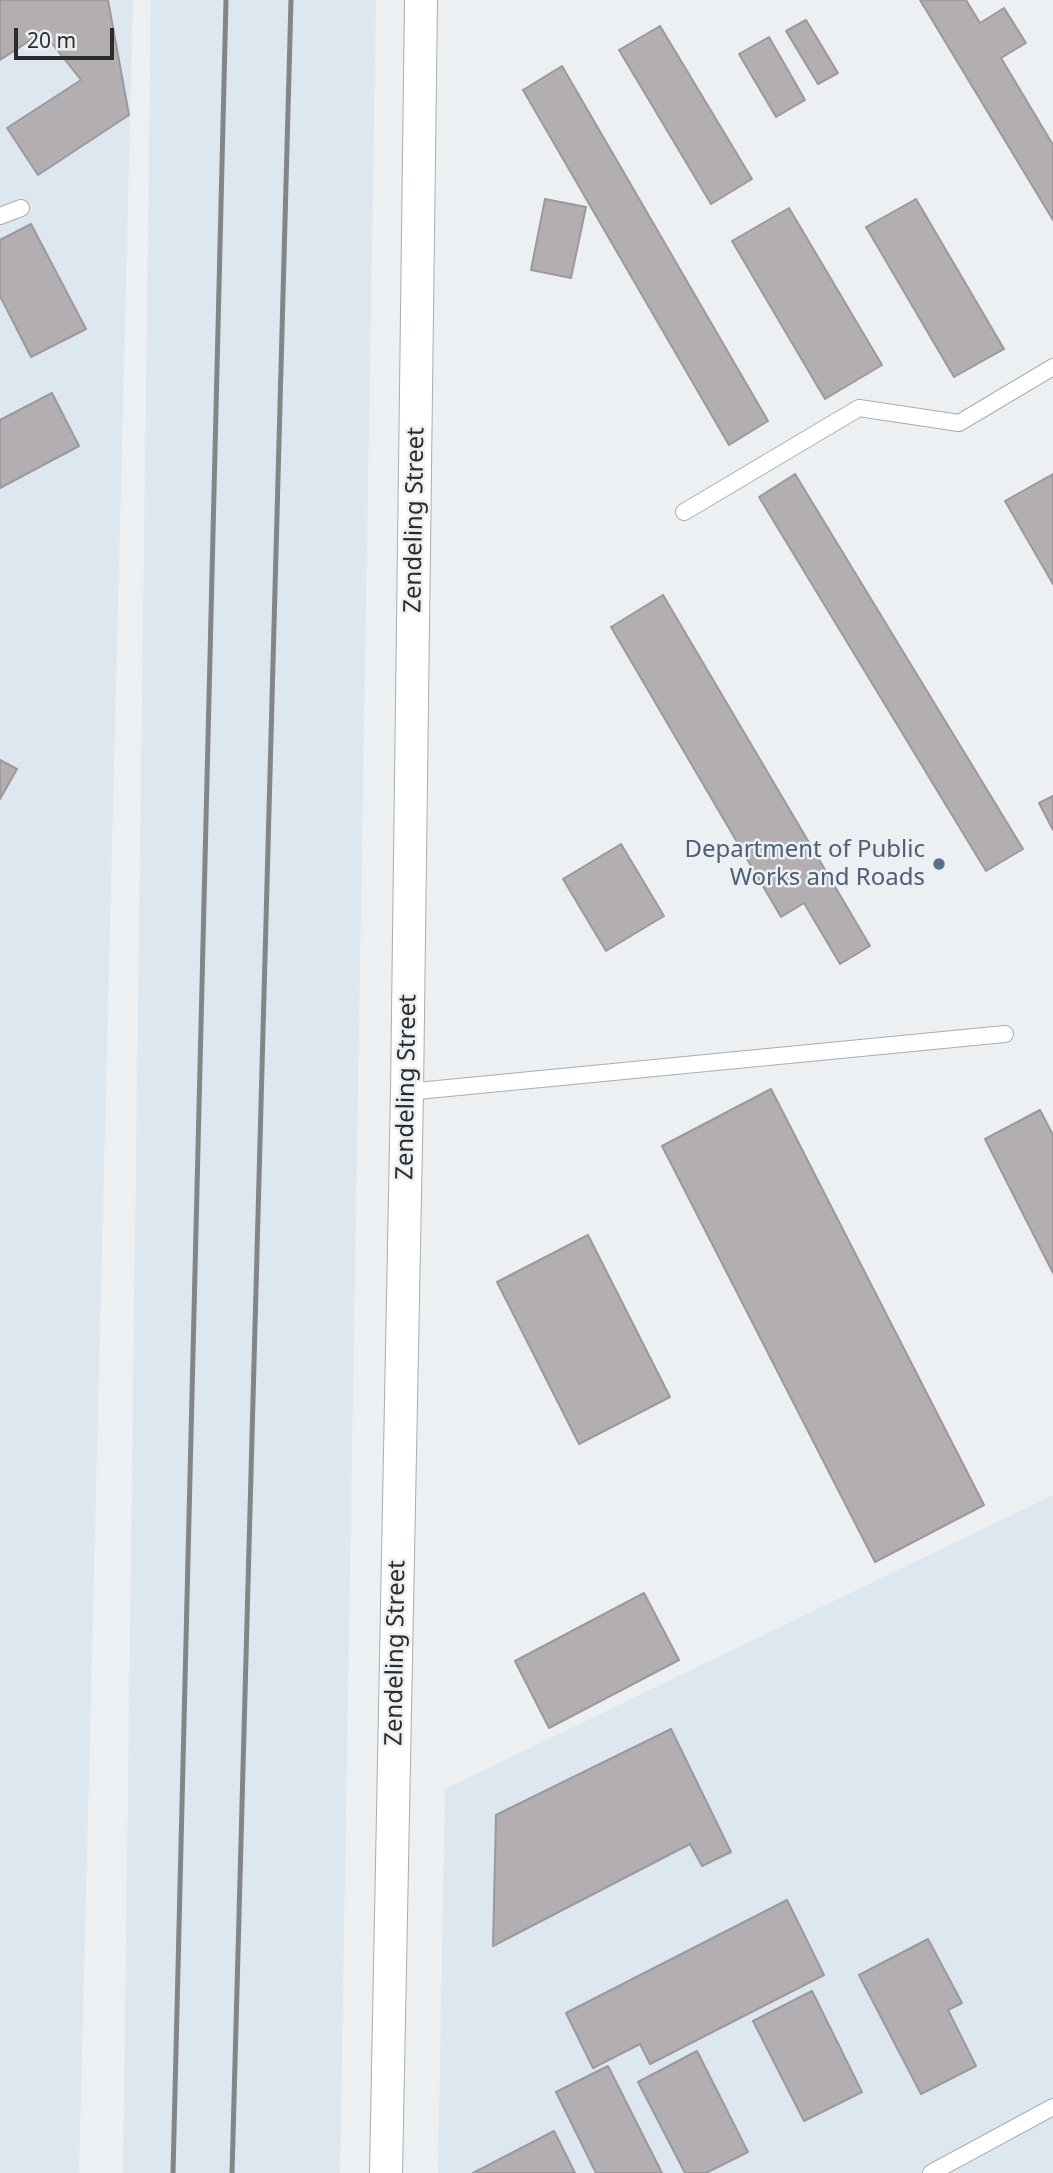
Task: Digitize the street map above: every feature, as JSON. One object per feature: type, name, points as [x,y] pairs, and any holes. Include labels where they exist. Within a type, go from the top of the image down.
[{"type":"street","name":"Zendeling Street","points":[[386,2173],[407,1092],[421,0]]},
{"type":"lane","points":[[0,216],[21,208]]},
{"type":"lane","points":[[684,512],[859,408],[959,423],[1053,367]]},
{"type":"lane","points":[[407,1092],[1005,1034]]},
{"type":"lane","points":[[930,2173],[1053,2107]]},
{"type":"shaded area","points":[[0,0],[133,0],[79,2173],[0,2173]]},
{"type":"shaded area","points":[[151,0],[376,0],[340,2173],[123,2173]]},
{"type":"shaded area","points":[[1053,1495],[1053,2173],[438,2173],[445,1789]]},
{"type":"building","points":[[0,0],[108,0],[129,115],[38,175],[7,128],[81,80],[43,32],[0,60]]},
{"type":"building","points":[[920,0],[966,0],[980,23],[1004,8],[1026,43],[1001,58],[1053,145],[1053,220]]},
{"type":"building","points":[[806,20],[838,73],[818,84],[786,31]]},
{"type":"building","points":[[660,26],[752,179],[711,204],[619,50]]},
{"type":"building","points":[[769,37],[805,100],[776,117],[739,54]]},
{"type":"building","points":[[562,66],[768,421],[729,445],[523,90]]},
{"type":"building","points":[[545,199],[586,207],[571,278],[531,270]]},
{"type":"building","points":[[916,199],[1004,349],[954,377],[866,227]]},
{"type":"building","points":[[789,208],[882,365],[825,399],[732,241]]},
{"type":"building","points":[[31,224],[86,329],[31,357],[0,296],[0,240]]},
{"type":"building","points":[[52,393],[79,446],[0,488],[0,420]]},
{"type":"building","points":[[795,474],[1023,849],[986,871],[759,497]]},
{"type":"building","points":[[1053,474],[1053,584],[1005,501]]},
{"type":"building","points":[[663,595],[870,946],[840,964],[804,903],[781,917],[611,627]]},
{"type":"building","points":[[0,760],[17,769],[0,799]]},
{"type":"building","points":[[1053,796],[1053,830],[1039,803]]},
{"type":"building","points":[[621,844],[664,916],[606,951],[563,879]]},
{"type":"building","points":[[771,1089],[984,1505],[875,1562],[662,1146]]},
{"type":"building","points":[[1040,1110],[1053,1135],[1053,1273],[985,1139]]},
{"type":"building","points":[[588,1235],[670,1397],[579,1444],[497,1282]]},
{"type":"building","points":[[644,1593],[679,1660],[549,1728],[515,1661]]},
{"type":"building","points":[[671,1729],[731,1852],[702,1866],[690,1844],[493,1946],[496,1815]]},
{"type":"building","points":[[787,1900],[824,1975],[650,2064],[640,2044],[593,2068],[566,2013]]},
{"type":"building","points":[[928,1939],[962,2003],[948,2010],[976,2066],[921,2094],[859,1975]]},
{"type":"building","points":[[812,1991],[862,2092],[804,2121],[753,2021]]},
{"type":"building","points":[[697,2051],[748,2152],[706,2173],[685,2173],[638,2082]]},
{"type":"building","points":[[608,2066],[662,2173],[596,2173],[556,2092]]},
{"type":"building","points":[[554,2131],[575,2173],[473,2173]]},
{"type":"railway","points":[[173,2173],[226,0]]},
{"type":"railway","points":[[232,2173],[291,0]]},
{"type":"place","name":"Department of Public Works and Roads","points":[[939,864]]}]
